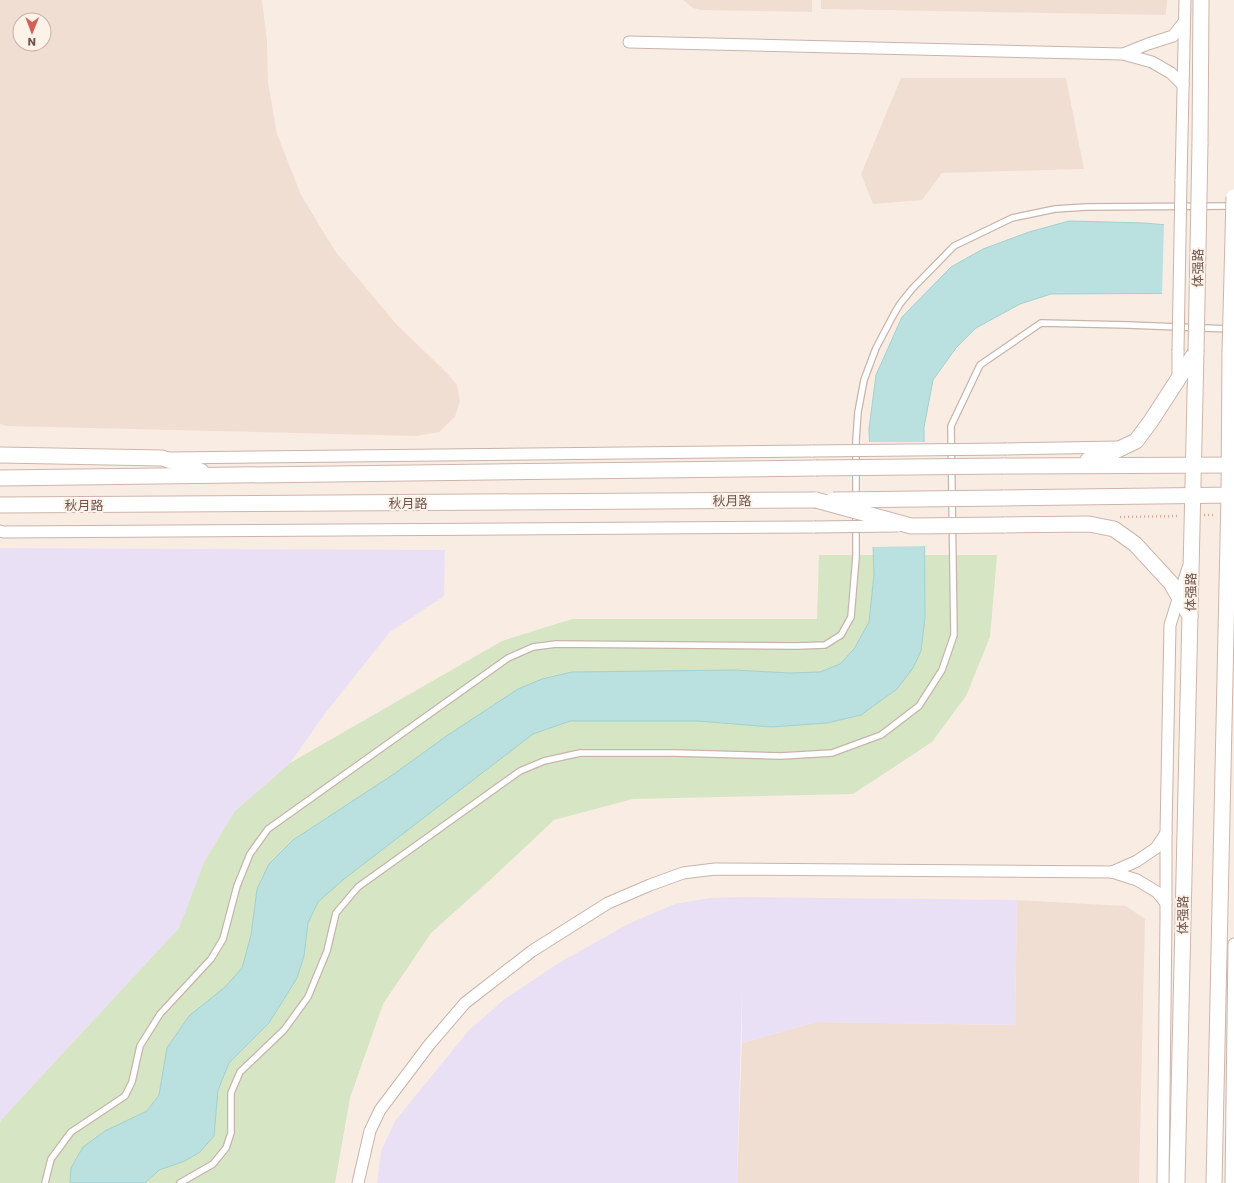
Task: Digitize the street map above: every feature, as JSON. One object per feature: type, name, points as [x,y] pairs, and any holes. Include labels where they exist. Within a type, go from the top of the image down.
[{"type":"main road","name":"体强路","points":[[1177,1183],[1192,556],[1200,144],[1201,0]]},
{"type":"main road","points":[[1215,1182],[1226,622],[1229,515],[1232,495],[1231,359],[1234,196]]},
{"type":"main road","points":[[1071,466],[1109,454],[1136,441],[1151,421],[1196,352]]},
{"type":"main road","points":[[0,455],[162,458],[212,475]]},
{"type":"main road","points":[[0,478],[1003,466],[1232,465]]},
{"type":"main road","points":[[1193,496],[1232,495]]},
{"type":"main road","name":"秋月路","points":[[0,505],[610,502],[1193,496]]},
{"type":"main road","points":[[816,500],[911,526],[1089,524],[1114,529],[1135,544],[1171,583],[1190,617]]},
{"type":"main road","points":[[1226,622],[1234,606]]},
{"type":"street","points":[[1178,380],[1185,0]]},
{"type":"street","points":[[1123,54],[1173,36],[1184,22]]},
{"type":"street","points":[[629,42],[1123,54],[1152,62],[1171,72],[1183,85]]},
{"type":"street","points":[[162,458],[1123,447]]},
{"type":"street","points":[[0,531],[911,526]]},
{"type":"street","points":[[1163,1183],[1166,832],[1170,624],[1192,556]]},
{"type":"street","points":[[1112,872],[1137,861],[1156,848],[1166,832]]},
{"type":"street","points":[[358,1183],[370,1131],[380,1110],[429,1045],[465,1003],[532,951],[608,903],[683,873],[715,868],[1112,872],[1137,880],[1157,892],[1166,903]]},
{"type":"street","points":[[1231,1183],[1234,944]]},
{"type":"lane","points":[[45,1183],[51,1159],[71,1132],[125,1096],[132,1082],[140,1046],[160,1014],[211,959],[223,939],[237,886],[250,854],[268,829],[508,658],[534,647],[556,644],[825,645],[841,635],[850,617],[856,557],[856,440],[858,412],[864,380],[876,348],[894,314],[912,289],[954,246],[1012,218],[1055,209],[1086,207],[1234,206]]},
{"type":"lane","points":[[180,1183],[213,1164],[226,1148],[231,1133],[231,1093],[240,1072],[284,1030],[308,997],[327,951],[336,914],[358,887],[520,771],[544,761],[580,753],[675,753],[781,756],[832,754],[881,735],[919,706],[942,670],[954,635],[951,426],[980,365],[1042,323],[1234,329]]},
{"type":"path","points":[[1118,517],[1229,515]]},
{"type":"shaded area","points":[[0,0],[262,0],[267,42],[268,82],[277,134],[301,195],[335,251],[397,325],[446,372],[457,385],[460,401],[455,417],[439,432],[417,436],[7,426],[0,424]]},
{"type":"shaded area","points":[[683,0],[812,0],[812,12],[701,10],[693,8]]},
{"type":"shaded area","points":[[821,0],[1167,0],[1166,15],[821,9]]},
{"type":"shaded area","points":[[901,78],[1066,78],[1084,169],[942,173],[922,200],[873,204],[861,174]]},
{"type":"shaded area","points":[[0,548],[445,550],[444,596],[390,632],[327,711],[290,763],[235,811],[204,862],[179,928],[1,1120],[0,1123]]},
{"type":"shaded area","points":[[744,897],[1017,900],[1015,1025],[816,1022],[742,1043],[742,989],[737,1183],[377,1183],[381,1151],[395,1121],[469,1030],[506,998],[557,964],[630,923],[675,904],[709,898]]},
{"type":"shaded area","points":[[1017,900],[1126,906],[1145,919],[1139,1183],[737,1183],[742,1043],[816,1022],[1015,1025]]},
{"type":"green space","points":[[819,555],[997,555],[990,637],[966,696],[932,742],[853,794],[633,799],[554,820],[431,933],[383,1004],[350,1098],[335,1183],[0,1183],[1,1120],[179,928],[204,862],[235,811],[290,763],[502,641],[572,619],[817,619]]},
{"type":"water","points":[[1069,221],[1145,223],[1234,231],[1234,293],[1051,294],[1020,304],[976,328],[956,348],[933,380],[924,427],[925,617],[921,651],[913,668],[897,689],[861,715],[827,723],[771,727],[698,721],[570,721],[533,734],[344,879],[318,902],[308,923],[304,956],[297,978],[269,1023],[229,1063],[218,1090],[214,1136],[200,1152],[185,1161],[159,1170],[145,1183],[70,1183],[71,1168],[83,1147],[105,1131],[147,1111],[159,1095],[167,1048],[189,1016],[225,987],[242,968],[251,935],[257,889],[269,864],[293,840],[394,774],[445,737],[518,689],[542,679],[572,672],[734,670],[789,673],[820,672],[840,664],[854,649],[869,622],[874,575],[869,429],[876,375],[902,317],[951,267],[983,249],[1029,232]]},
{"type":"pier","points":[[1164,223],[1234,229],[1234,295],[1162,295]]},
{"type":"pier","points":[[867,442],[926,442],[926,546],[871,547]]}]
